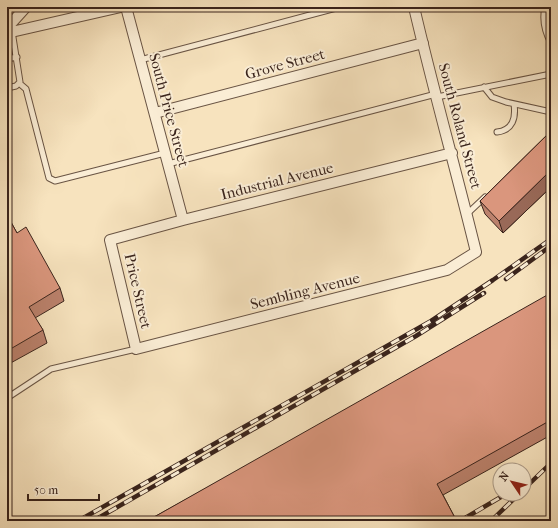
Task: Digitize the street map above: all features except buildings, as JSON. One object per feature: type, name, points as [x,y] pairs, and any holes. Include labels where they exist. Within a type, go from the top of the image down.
[{"type":"street","points":[[9,30],[26,7]]},
{"type":"street","points":[[9,30],[122,7]]},
{"type":"street","name":"South Price Street","points":[[126,7],[183,220]]},
{"type":"street","name":"South Roland Street","points":[[414,7],[476,252]]},
{"type":"street","name":"Grove Street","points":[[155,113],[423,43]]},
{"type":"street","name":"Industrial Avenue","points":[[110,240],[183,220],[452,153]]},
{"type":"street","name":"Price Street","points":[[110,240],[136,348]]},
{"type":"street","name":"Sembling Avenue","points":[[136,348],[447,270],[476,252]]},
{"type":"lane","points":[[140,60],[340,7]]},
{"type":"lane","points":[[546,7],[544,20],[547,36],[551,43]]},
{"type":"lane","points":[[9,30],[16,57],[19,83],[26,89],[49,178],[55,181],[165,153]]},
{"type":"lane","points":[[7,59],[16,57]]},
{"type":"lane","points":[[168,164],[436,95],[551,74]]},
{"type":"lane","points":[[7,88],[16,86],[19,83]]},
{"type":"lane","points":[[484,87],[492,97],[514,104],[551,112]]},
{"type":"lane","points":[[497,132],[505,130],[513,122],[515,118],[514,104]]},
{"type":"lane","points":[[467,214],[488,194]]},
{"type":"lane","points":[[7,398],[51,368],[136,348]]},
{"type":"railway","points":[[78,521],[431,321],[551,239]]},
{"type":"railway","points":[[506,279],[548,248]]},
{"type":"railway","points":[[93,521],[416,336],[484,293]]},
{"type":"railway","points":[[532,481],[551,463]]},
{"type":"railway","points":[[460,521],[492,502]]},
{"type":"railway","points":[[491,521],[511,502]]}]
